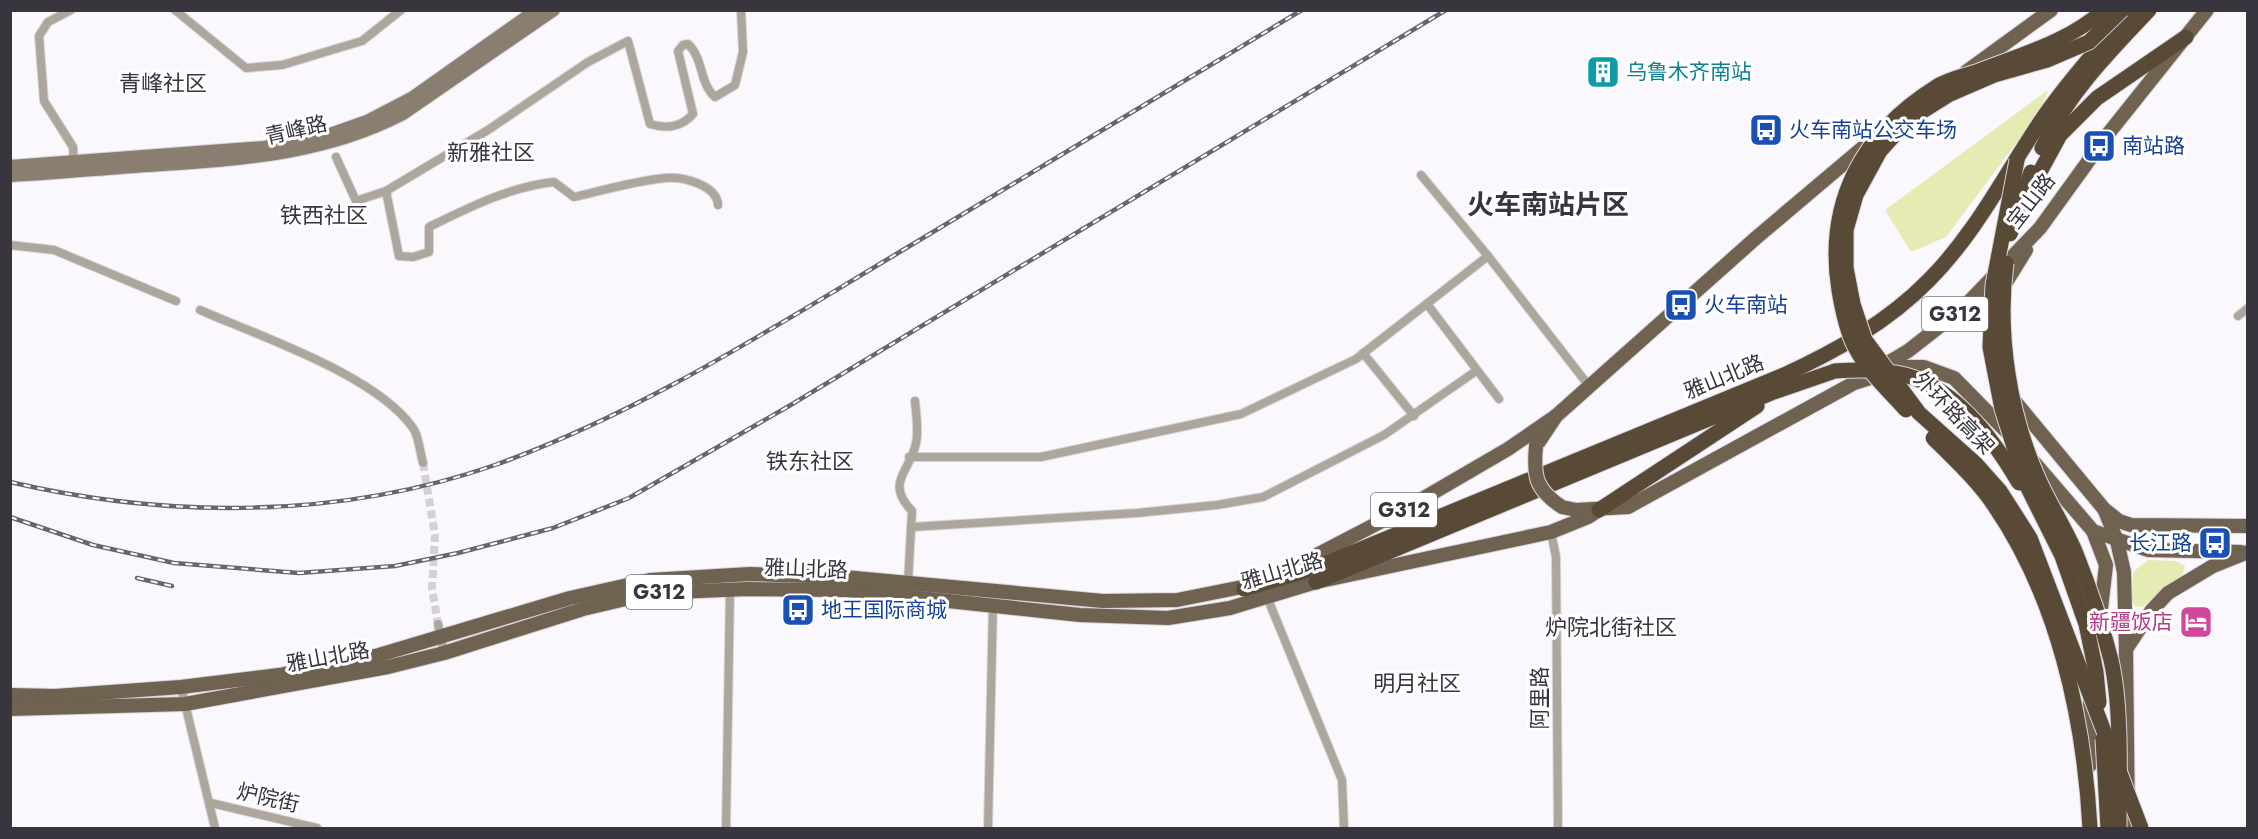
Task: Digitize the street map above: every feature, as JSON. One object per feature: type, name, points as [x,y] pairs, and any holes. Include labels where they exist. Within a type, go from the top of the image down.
[{"type":"highway","name":"外环路高架","points":[[2090,828],[2080,730],[2062,655],[2032,574],[2016,540],[1993,504],[1969,474],[1875,377],[1854,346],[1841,303],[1836,269],[1836,232],[1845,190],[1868,147],[1896,118],[1937,86],[2044,48],[2084,28],[2104,10]]},
{"type":"highway","name":"外环路高架","points":[[2122,10],[2089,42],[2047,60],[1994,75],[1950,94],[1907,121],[1880,151],[1856,195],[1846,230],[1846,268],[1853,304],[1865,340],[1919,413],[1975,463],[2000,491],[2030,538],[2141,828]]},
{"type":"highway","name":"雅山北路","points":[[1244,589],[1315,568],[1784,375],[1840,349],[1929,281],[1972,229],[2047,113],[2089,57],[2132,10]]},
{"type":"highway","points":[[2119,828],[2118,734],[2111,662],[2075,551],[2037,476],[2015,405],[2004,347],[2003,287],[2011,230],[2058,116],[2099,63],[2149,10]]},
{"type":"highway","points":[[2034,174],[2060,135],[2097,98],[2186,37]]},
{"type":"highway","points":[[2017,160],[1992,285],[1990,347],[2002,409],[2025,482],[2062,556],[2086,624],[2096,672],[2108,828]]},
{"type":"highway","points":[[1316,582],[1791,386],[1835,371],[1864,369],[1897,373],[1928,385],[1981,426],[2007,463],[2062,556]]},
{"type":"highway","points":[[1599,510],[1791,386]]},
{"type":"main road","name":"青峰路","points":[[10,176],[74,166],[264,147],[330,134],[367,121],[412,97],[536,10]]},
{"type":"main road","name":"青峰路","points":[[10,166],[74,166],[263,158],[305,150],[381,125],[423,102],[554,10]]},
{"type":"main road","name":"G312","points":[[1556,416],[1757,237],[1872,140],[2051,10]]},
{"type":"main road","points":[[2186,37],[2199,10]]},
{"type":"main road","name":"宝山路","points":[[1854,383],[1908,351],[1963,308],[2040,228],[2108,134],[2207,10]]},
{"type":"main road","points":[[2040,228],[1994,307],[1989,339],[1997,375],[2008,394],[2104,509],[2119,521],[2137,525],[2247,526]]},
{"type":"main road","points":[[1854,383],[1905,367],[1924,367],[1954,378],[1982,403],[2093,531],[2106,565]]},
{"type":"main road","name":"G312","points":[[1599,510],[1628,507],[1642,501],[1854,383]]},
{"type":"main road","points":[[1556,416],[1536,446],[1534,466],[1538,486],[1546,497],[1562,507],[1576,510],[1599,510]]},
{"type":"main road","name":"雅山北路","points":[[10,695],[55,696],[182,687],[290,673],[379,655],[439,631],[650,580],[750,574],[844,577],[1103,602],[1177,600],[1244,589],[1311,560],[1405,509],[1508,449],[1556,416]]},
{"type":"main road","points":[[2104,509],[2117,541],[2124,572],[2128,828]]},
{"type":"main road","name":"雅山北路","points":[[10,709],[185,704],[388,667],[444,653],[583,609],[651,593],[730,589],[845,590],[1080,615],[1167,618],[1230,608],[1316,582],[1551,532],[1599,510]]},
{"type":"main road","points":[[2090,828],[2090,701],[2106,565],[2117,541],[2137,525]]},
{"type":"main road","points":[[2093,531],[2148,550],[2247,552]]},
{"type":"main road","points":[[2126,649],[2152,610],[2168,593],[2195,575],[2247,552]]},
{"type":"street","points":[[71,10],[48,22],[39,36],[44,101],[73,147],[74,166]]},
{"type":"street","points":[[175,10],[246,68],[282,65],[362,40],[401,10]]},
{"type":"street","points":[[336,157],[356,201],[386,191],[488,130],[588,62],[628,41],[650,124],[676,126],[687,121],[693,114],[678,51],[683,45],[688,44],[696,51],[707,90],[715,97],[735,85],[743,52],[741,10]]},
{"type":"street","points":[[1421,175],[1488,256],[1589,386]]},
{"type":"street","points":[[386,191],[399,256],[413,257],[429,252],[429,227],[525,185],[554,182],[574,197],[668,177],[703,185],[713,191],[718,205]]},
{"type":"street","points":[[10,245],[54,250],[176,301]]},
{"type":"street","points":[[909,458],[1041,457],[1241,414],[1363,353],[1488,256]]},
{"type":"street","points":[[1427,303],[1499,399]]},
{"type":"street","points":[[2238,316],[2247,308]]},
{"type":"street","points":[[200,310],[360,383],[391,406],[414,429],[423,463]]},
{"type":"street","points":[[1363,353],[1414,416]]},
{"type":"street","points":[[912,527],[1137,513],[1217,505],[1263,497],[1384,435],[1476,371]]},
{"type":"street","points":[[908,583],[912,511],[903,502],[899,488],[901,474],[916,445],[915,401]]},
{"type":"street","name":"阿里路","points":[[1551,532],[1556,557],[1558,828]]},
{"type":"street","points":[[726,828],[730,589]]},
{"type":"street","points":[[988,828],[993,591]]},
{"type":"street","points":[[1267,597],[1342,780],[1344,828]]},
{"type":"street","points":[[439,631],[444,653]]},
{"type":"street","points":[[182,687],[211,803],[215,828]]},
{"type":"street","name":"炉院街","points":[[211,803],[317,828]]},
{"type":"green space","points":[[2048,90],[2041,110],[1946,237],[1911,252],[1885,210]]},
{"type":"green space","points":[[2148,560],[2175,561],[2185,566],[2182,575],[2142,607],[2136,607],[2132,602],[2133,572]]},
{"type":"tunnel","points":[[423,463],[435,535],[432,588],[438,624]]},
{"type":"railway","points":[[10,482],[131,503],[254,508],[315,504],[376,496],[436,483],[495,465],[600,421],[702,369],[1302,10]]},
{"type":"railway","points":[[10,517],[93,545],[174,563],[299,573],[395,566],[458,553],[553,528],[629,498],[789,406],[1446,10]]},
{"type":"railway","points":[[137,578],[172,586]]},
{"type":"place","name":"乌鲁木齐南站","points":[[1603,72]]},
{"type":"place","name":"火车南站公交车场","points":[[1766,130]]},
{"type":"place","name":"南站路","points":[[2099,146]]},
{"type":"place","name":"火车南站","points":[[1681,305]]},
{"type":"place","name":"长江路","points":[[2215,543]]},
{"type":"place","name":"地王国际商城","points":[[798,610]]},
{"type":"place","name":"新疆饭店","points":[[2196,622]]},
{"type":"district","name":"青峰社区","points":[[163,83]]},
{"type":"district","name":"新雅社区","points":[[491,152]]},
{"type":"district","name":"火车南站片区","points":[[1548,205]]},
{"type":"district","name":"铁西社区","points":[[324,215]]},
{"type":"district","name":"铁东社区","points":[[810,461]]},
{"type":"district","name":"炉院北街社区","points":[[1611,627]]},
{"type":"district","name":"明月社区","points":[[1417,683]]}]
